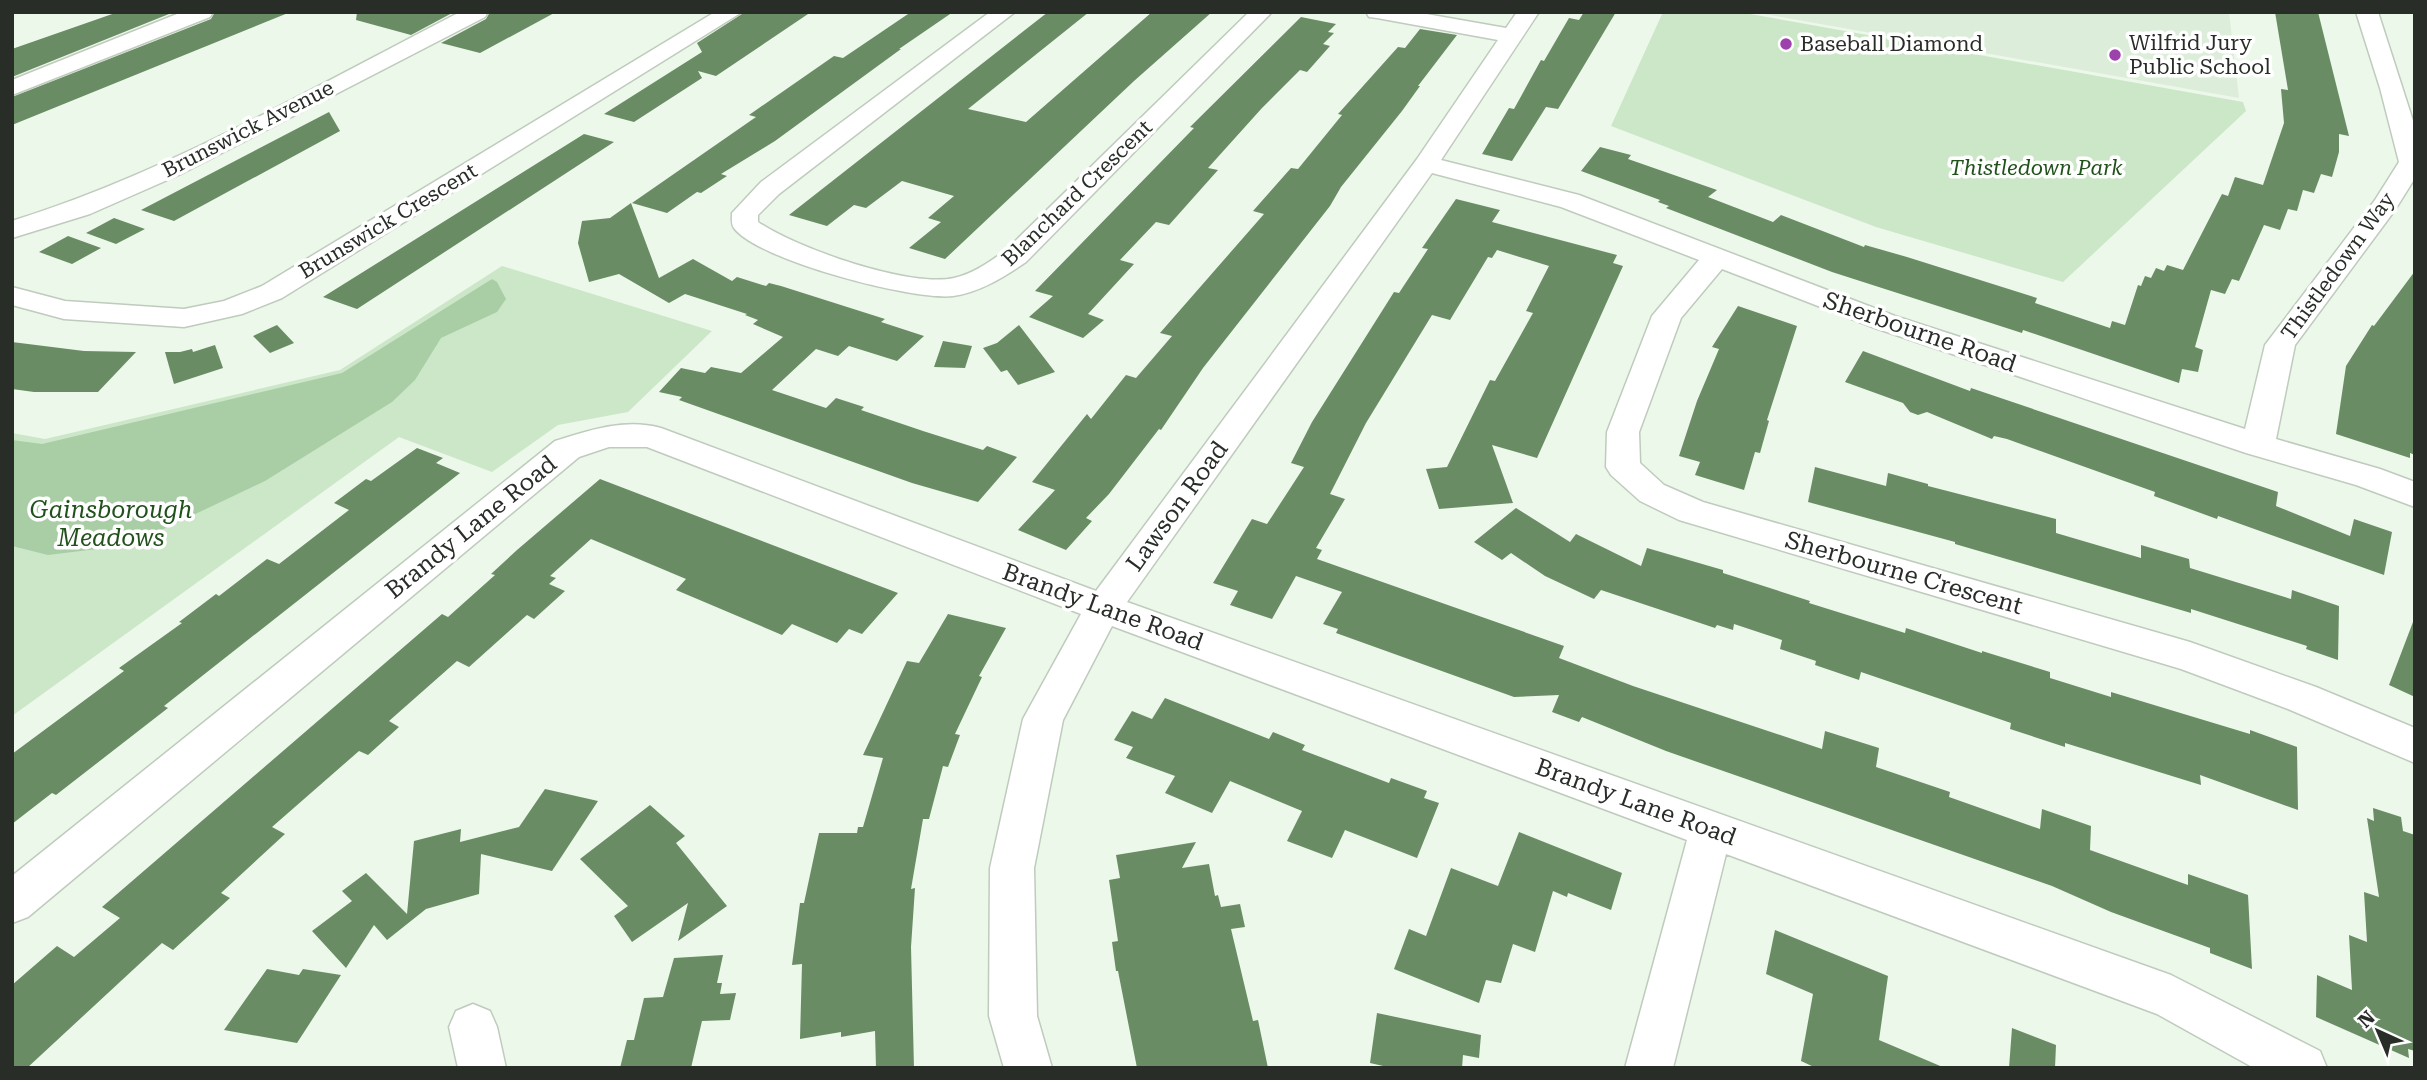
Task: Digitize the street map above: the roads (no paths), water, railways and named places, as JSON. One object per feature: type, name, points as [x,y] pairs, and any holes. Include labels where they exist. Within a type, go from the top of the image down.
[{"type":"street","points":[[12,88],[202,12]]},
{"type":"street","name":"Brunswick Avenue","points":[[12,230],[81,208],[172,169],[477,12]]},
{"type":"street","name":"Brunswick Crescent","points":[[12,296],[64,310],[147,317],[184,318],[232,308],[272,292],[731,12]]},
{"type":"street","name":"Blanchard Crescent","points":[[1004,12],[770,188],[744,213],[745,225],[755,234],[790,249],[890,283],[951,288],[992,274],[1016,256],[1261,12]]},
{"type":"street","points":[[1377,12],[1520,24]]},
{"type":"street","name":"Thistledown Way","points":[[2258,445],[2280,345],[2386,204],[2412,162],[2404,90],[2367,12]]},
{"type":"street","name":"Lawson Road","points":[[1028,1068],[1013,1016],[1012,868],[1043,719],[1103,608],[1426,164],[1520,24]]},
{"type":"street","name":"Sherbourne Road","points":[[1426,164],[1570,201],[1885,322],[2258,445],[2368,477],[2415,495]]},
{"type":"street","name":"Sherbourne Crescent","points":[[1717,257],[1667,316],[1623,432],[1623,467],[1652,493],[1691,511],[2190,657],[2302,698],[2415,746]]},
{"type":"street","name":"Brandy Lane Road","points":[[12,904],[567,449],[607,436],[650,436],[1103,608],[2171,997],[2303,1068]]},
{"type":"street","points":[[1649,1068],[1711,830]]},
{"type":"place","name":"Baseball Diamond","points":[[1786,44]]},
{"type":"place","name":"Wilfrid Jury Public School","points":[[2115,55]]},
{"type":"park label","name":"Thistledown Park","points":[[2036,168]]},
{"type":"park label","name":"Gainsborough Meadows","points":[[111,524]]}]
